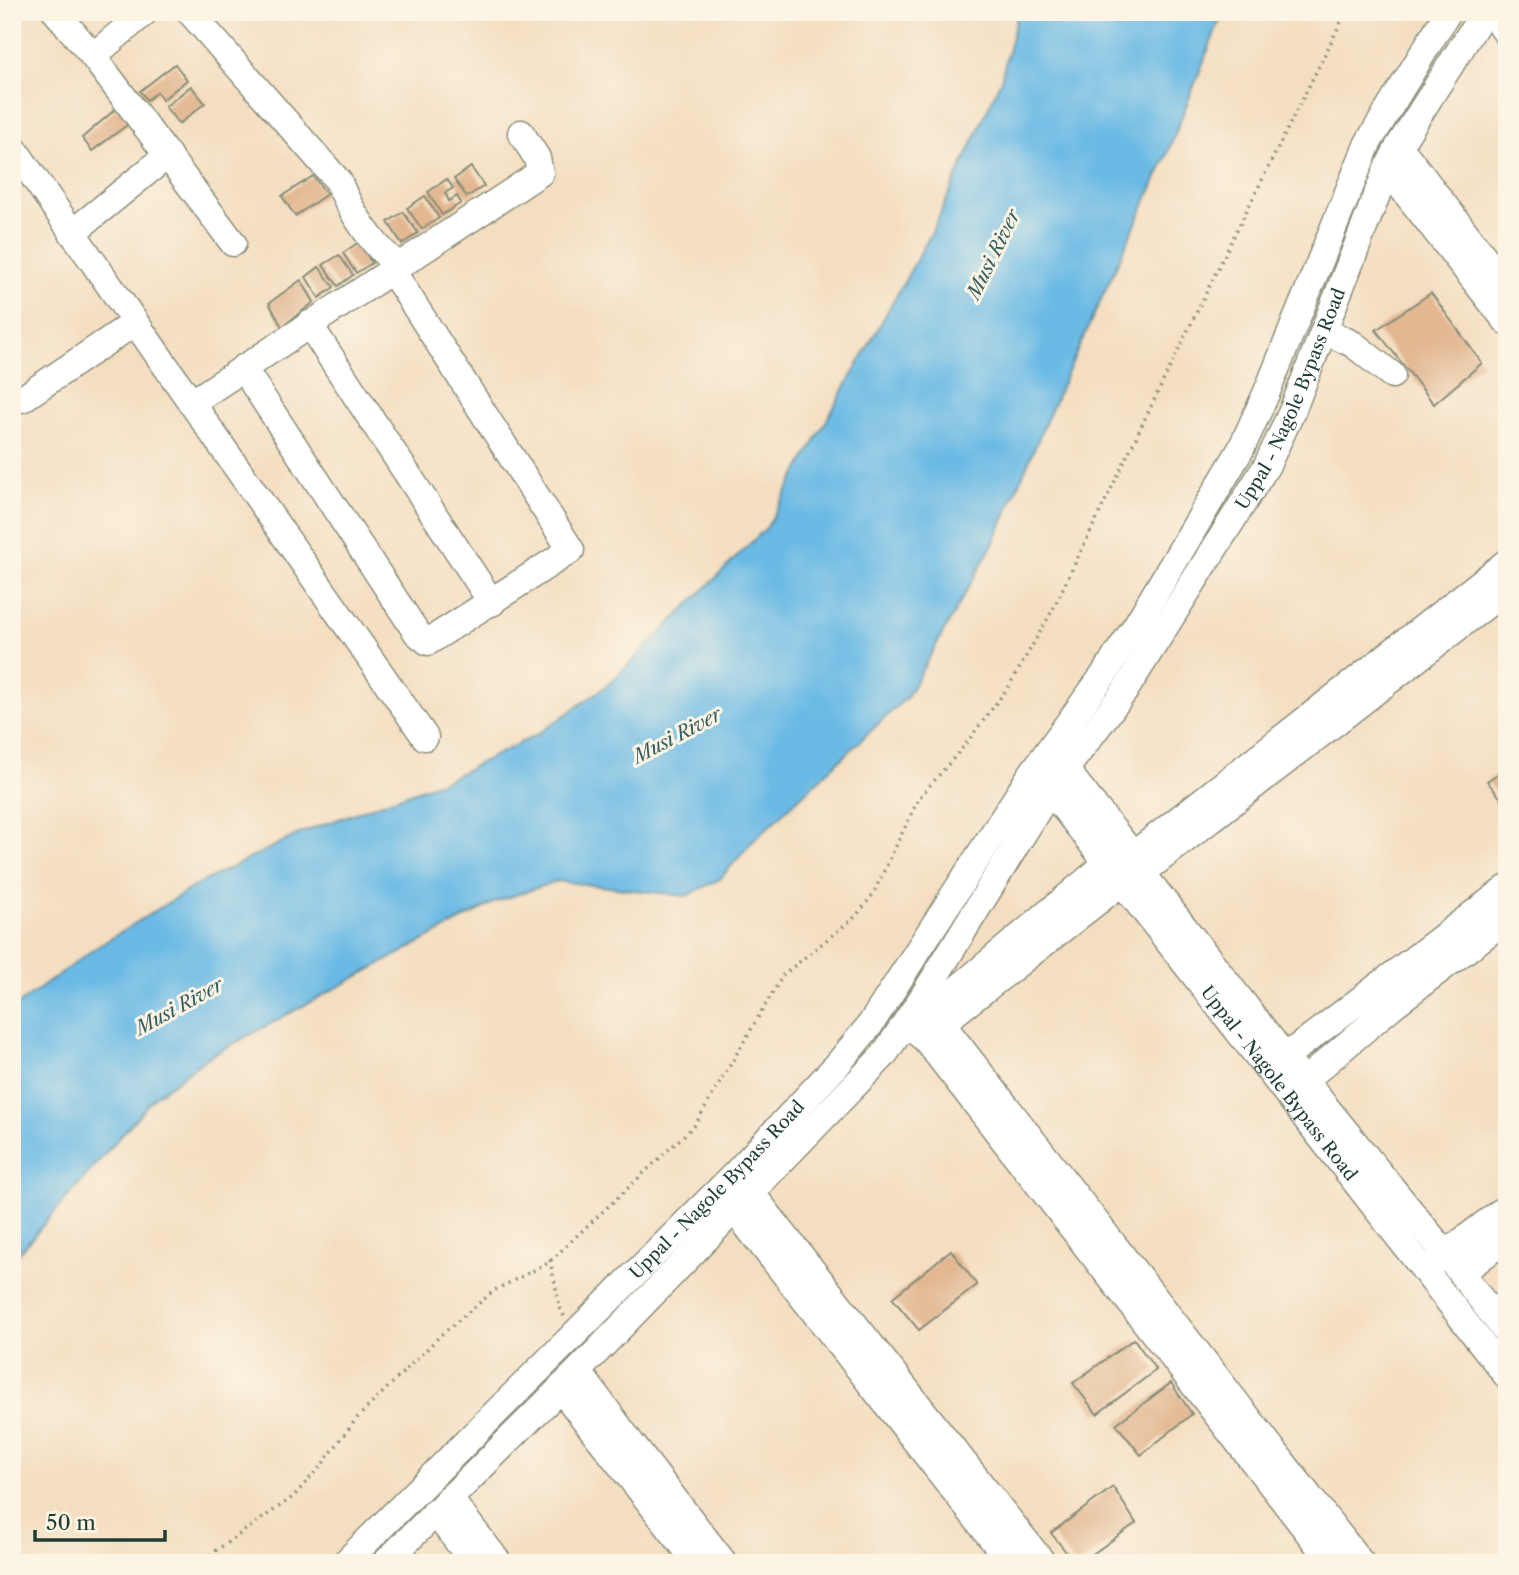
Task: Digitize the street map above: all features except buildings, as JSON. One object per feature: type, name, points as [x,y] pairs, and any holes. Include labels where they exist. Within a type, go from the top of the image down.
[{"type":"street","points":[[56,12],[93,56],[233,243]]},
{"type":"street","points":[[93,56],[145,12]]},
{"type":"street","points":[[190,12],[339,182],[344,196],[396,268],[571,550],[428,642],[417,634],[249,377]]},
{"type":"street","name":"Uppal - Nagole Bypass Road","points":[[385,1563],[569,1379],[735,1191],[870,1025],[1049,770],[1241,449],[1368,143],[1448,12]]},
{"type":"street","name":"Uppal - Nagole Bypass Road","points":[[932,1026],[1049,770],[1124,692],[1267,465],[1293,409],[1387,169],[1484,12]]},
{"type":"street","points":[[1491,12],[1507,34]]},
{"type":"street","points":[[191,403],[249,377],[315,334],[396,268],[540,173],[537,158],[521,133]]},
{"type":"street","points":[[12,146],[425,737]]},
{"type":"street","points":[[1399,146],[1507,287]]},
{"type":"street","points":[[72,233],[168,155]]},
{"type":"street","points":[[1387,169],[1507,322]]},
{"type":"street","points":[[22,399],[134,323]]},
{"type":"street","points":[[1324,331],[1353,344],[1392,375]]},
{"type":"street","points":[[315,334],[492,603]]},
{"type":"street","points":[[932,1026],[1507,562]]},
{"type":"street","points":[[1126,869],[1507,589]]},
{"type":"street","name":"Uppal - Nagole Bypass Road","points":[[1049,770],[1507,1376]]},
{"type":"street","name":"Uppal - Nagole Bypass Road","points":[[1126,869],[1285,1057],[1507,1333]]},
{"type":"street","points":[[1285,1057],[1507,888]]},
{"type":"street","points":[[1304,1081],[1391,1007],[1507,919]]},
{"type":"street","points":[[887,999],[906,1023],[932,1026],[977,1071],[1361,1563]]},
{"type":"street","name":"Uppal - Nagole Bypass Road","points":[[345,1563],[574,1333],[884,1055],[906,1023]]},
{"type":"street","points":[[932,1026],[1332,1563]]},
{"type":"street","points":[[735,1191],[1011,1563]]},
{"type":"street","points":[[735,1191],[1043,1563]]},
{"type":"street","points":[[1453,1263],[1507,1207]]},
{"type":"street","points":[[1424,1269],[1453,1263],[1507,1238]]},
{"type":"street","points":[[569,1379],[697,1563]]},
{"type":"street","points":[[569,1379],[631,1443],[724,1563]]},
{"type":"street","points":[[442,1505],[474,1563]]},
{"type":"street","points":[[442,1505],[499,1563]]},
{"type":"path","points":[[198,1563],[293,1497],[357,1418],[442,1334],[495,1290],[550,1260],[695,1125],[783,975],[855,917],[872,896],[919,798],[965,745],[1009,686],[1052,611],[1346,12]]},
{"type":"path","points":[[550,1260],[559,1308],[574,1333]]},
{"type":"water","name":"Musi River","points":[[1018,12],[1223,12],[1164,162],[1059,391],[994,542],[907,697],[752,842],[720,879],[686,896],[557,881],[495,902],[207,1058],[155,1096],[12,1261],[12,1009],[94,949],[198,884],[301,833],[448,779],[538,734],[608,685],[767,527],[932,232],[1001,80]]}]
